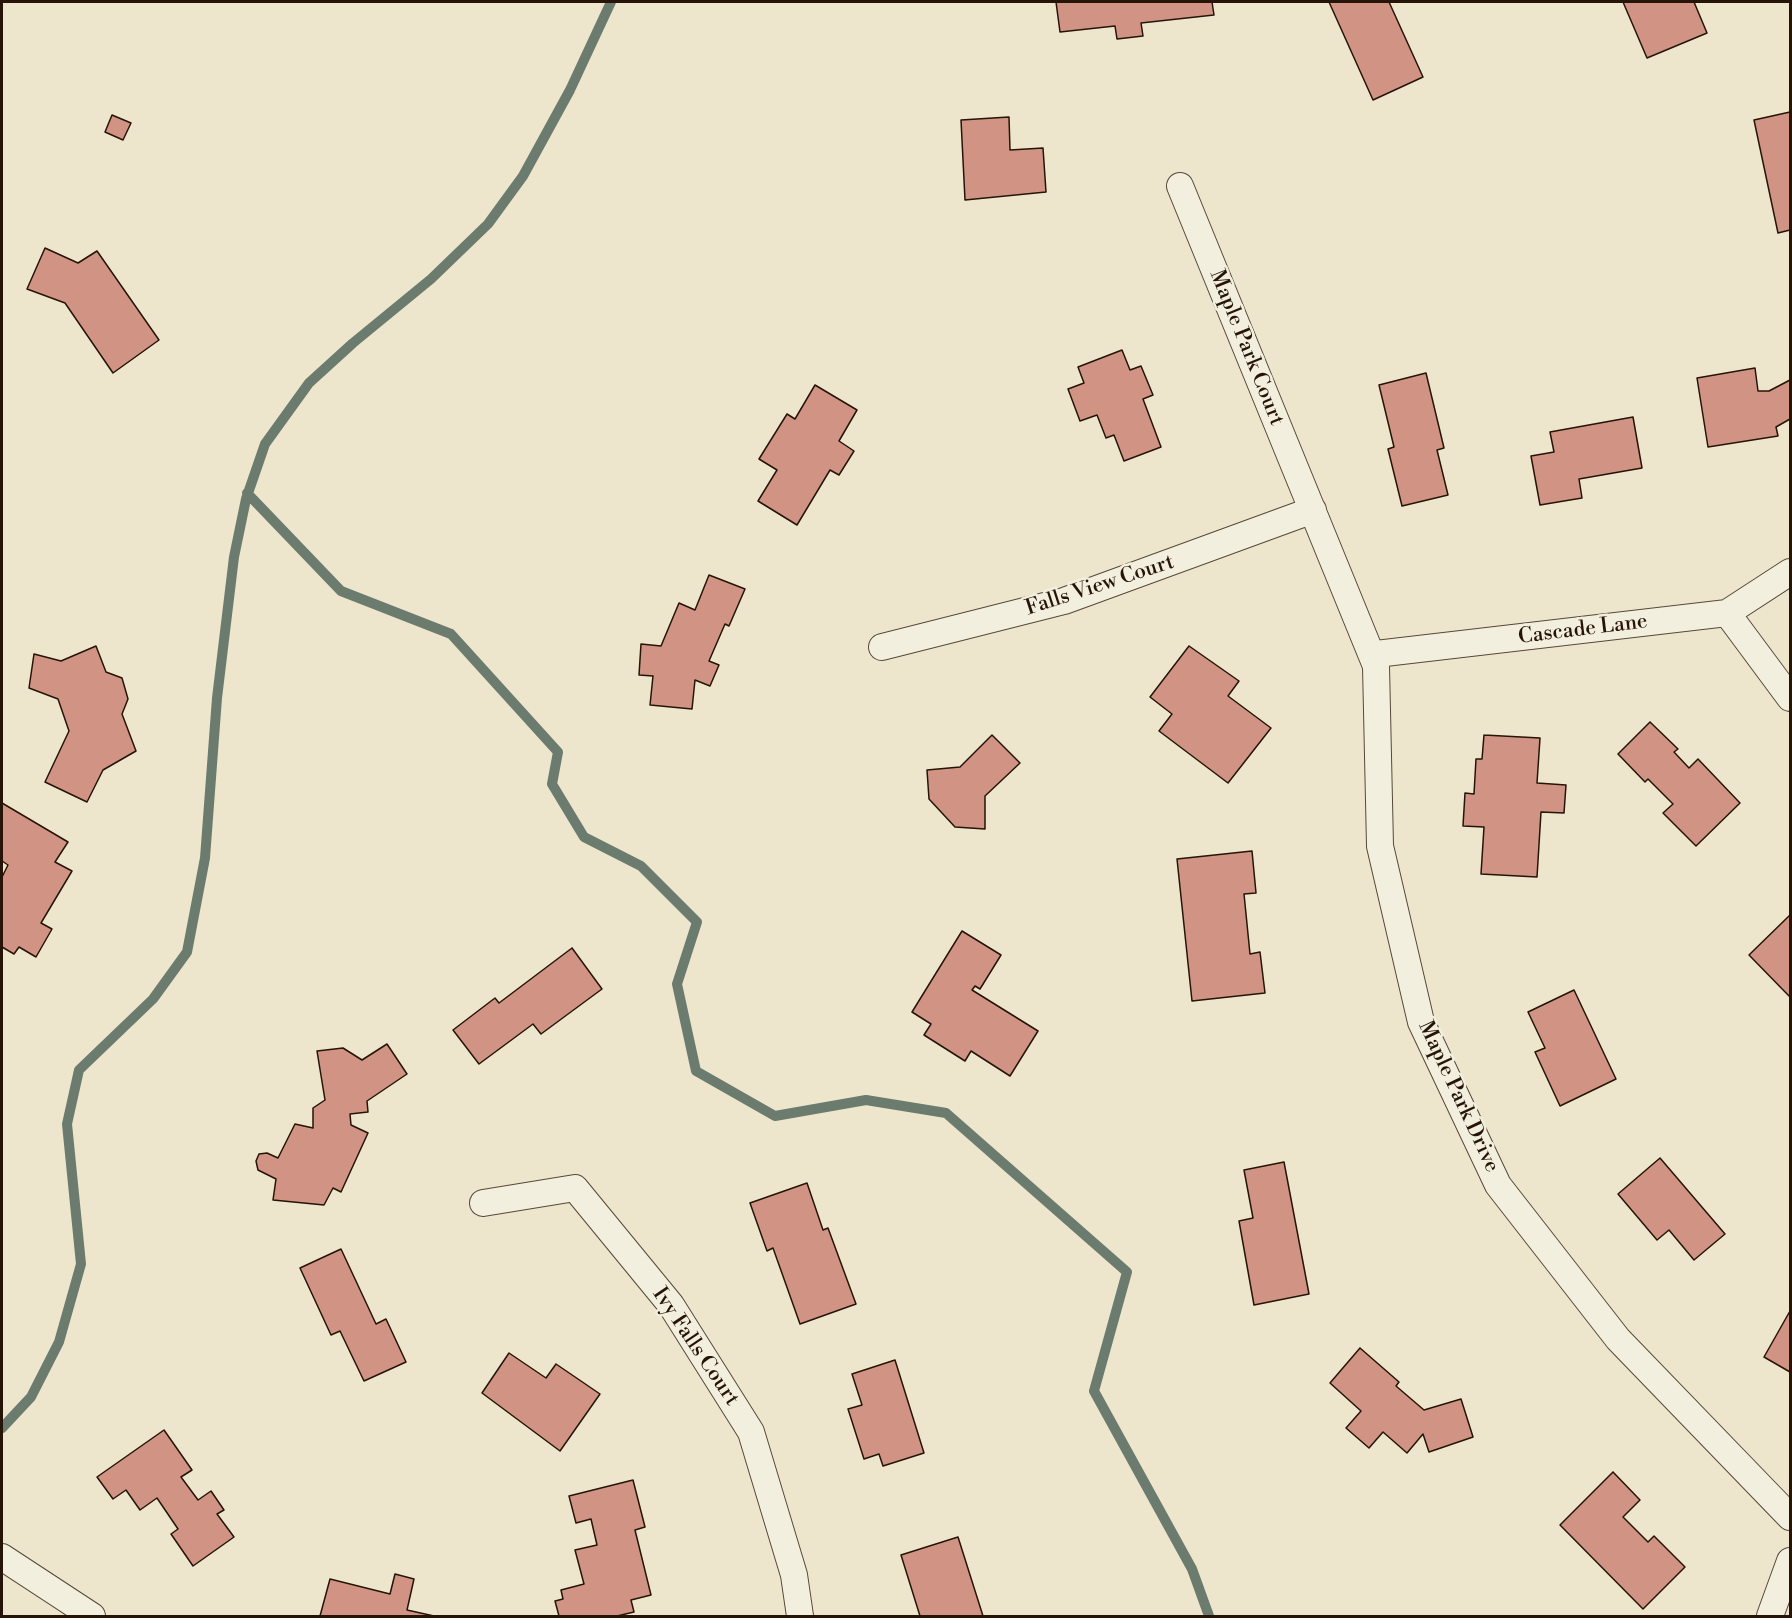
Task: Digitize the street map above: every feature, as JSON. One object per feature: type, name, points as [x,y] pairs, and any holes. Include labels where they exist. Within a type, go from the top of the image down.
[{"type":"street","name":"Maple Park Court","points":[[1180,186],[1313,510]]},
{"type":"street","name":"Falls View Court","points":[[882,647],[1064,601],[1313,510]]},
{"type":"street","name":"Maple Park Drive","points":[[1313,510],[1376,666],[1380,846],[1421,1022],[1498,1185],[1618,1339],[1791,1517]]},
{"type":"street","name":"Cascade Lane","points":[[1376,666],[1376,654],[1727,613],[1791,572]]},
{"type":"street","points":[[1727,613],[1791,698]]},
{"type":"street","name":"Ivy Falls Court","points":[[483,1203],[575,1188],[671,1305],[751,1432],[794,1575],[800,1617]]},
{"type":"street","points":[[2,1557],[92,1617]]},
{"type":"street","points":[[1770,1617],[1791,1561]]},
{"type":"building","points":[[1056,2],[1212,2],[1214,15],[1141,23],[1143,36],[1117,39],[1115,26],[1060,32]]},
{"type":"building","points":[[1329,2],[1389,2],[1423,77],[1373,100]]},
{"type":"building","points":[[1623,2],[1694,2],[1707,33],[1647,58]]},
{"type":"building","points":[[1790,112],[1790,230],[1778,233],[1754,120]]},
{"type":"building","points":[[112,115],[131,123],[123,140],[105,132]]},
{"type":"building","points":[[1009,117],[1010,150],[1043,148],[1046,192],[965,200],[961,120]]},
{"type":"building","points":[[45,248],[78,263],[97,251],[159,340],[113,373],[65,303],[27,289]]},
{"type":"building","points":[[1122,350],[1130,370],[1141,366],[1153,395],[1143,399],[1161,447],[1124,461],[1114,435],[1106,438],[1097,415],[1080,421],[1068,389],[1084,383],[1078,367]]},
{"type":"building","points":[[1755,368],[1758,391],[1769,391],[1790,380],[1790,419],[1776,427],[1778,436],[1708,447],[1697,378]]},
{"type":"building","points":[[1426,373],[1444,448],[1437,450],[1448,495],[1402,506],[1388,449],[1394,447],[1379,385]]},
{"type":"building","points":[[815,385],[857,410],[839,441],[854,451],[839,475],[830,470],[797,525],[758,501],[777,470],[759,459],[787,414],[795,419]]},
{"type":"building","points":[[1633,417],[1642,468],[1579,479],[1582,498],[1540,505],[1531,456],[1554,452],[1550,432]]},
{"type":"building","points":[[709,575],[745,589],[729,626],[725,624],[709,661],[719,665],[710,686],[695,680],[692,709],[650,705],[653,676],[639,675],[641,644],[661,646],[679,603],[695,610]]},
{"type":"building","points":[[96,646],[106,672],[122,678],[128,699],[122,714],[136,751],[103,770],[87,802],[45,782],[69,731],[58,699],[29,688],[34,654],[61,661]]},
{"type":"building","points":[[1189,646],[1239,681],[1228,696],[1271,728],[1228,783],[1159,731],[1172,714],[1150,697]]},
{"type":"building","points":[[1650,722],[1678,749],[1674,752],[1689,768],[1698,759],[1740,803],[1696,846],[1663,813],[1673,804],[1648,779],[1645,782],[1618,754]]},
{"type":"building","points":[[992,735],[1020,763],[985,796],[985,829],[955,827],[929,799],[927,770],[960,767]]},
{"type":"building","points":[[1484,735],[1540,738],[1537,783],[1566,785],[1564,813],[1541,812],[1537,877],[1481,874],[1484,827],[1463,826],[1465,793],[1474,794],[1476,759],[1482,759]]},
{"type":"building","points":[[2,803],[68,842],[55,862],[72,871],[41,923],[52,929],[36,957],[19,947],[14,954],[2,947],[2,877],[8,865],[2,861]]},
{"type":"building","points":[[1252,851],[1256,893],[1244,894],[1250,954],[1260,952],[1265,993],[1192,1001],[1177,859]]},
{"type":"building","points":[[1790,915],[1790,997],[1749,955]]},
{"type":"building","points":[[962,931],[1001,955],[980,989],[975,986],[972,990],[1038,1031],[1010,1076],[971,1051],[965,1061],[924,1035],[931,1024],[912,1012]]},
{"type":"building","points":[[572,948],[602,989],[541,1034],[533,1024],[479,1064],[453,1030],[495,998],[499,1003]]},
{"type":"building","points":[[1574,990],[1616,1079],[1560,1106],[1535,1052],[1545,1048],[1528,1012]]},
{"type":"building","points":[[387,1044],[407,1074],[367,1101],[368,1112],[350,1114],[351,1125],[368,1133],[341,1192],[333,1188],[324,1205],[273,1200],[276,1179],[258,1170],[256,1161],[259,1154],[267,1153],[278,1158],[295,1124],[313,1128],[313,1108],[325,1100],[317,1051],[343,1048],[362,1060]]},
{"type":"building","points":[[1660,1158],[1725,1234],[1694,1260],[1669,1230],[1657,1240],[1618,1194]]},
{"type":"building","points":[[1284,1162],[1309,1294],[1254,1305],[1239,1221],[1253,1218],[1244,1170]]},
{"type":"building","points":[[807,1183],[823,1230],[828,1228],[856,1304],[800,1324],[773,1248],[767,1251],[750,1203]]},
{"type":"building","points":[[341,1249],[376,1324],[386,1319],[406,1362],[364,1381],[340,1331],[331,1335],[300,1268]]},
{"type":"building","points":[[1790,1311],[1790,1372],[1764,1357]]},
{"type":"building","points":[[1360,1348],[1399,1382],[1396,1386],[1424,1410],[1461,1399],[1473,1437],[1429,1452],[1423,1434],[1407,1453],[1383,1432],[1369,1448],[1346,1428],[1361,1411],[1330,1383]]},
{"type":"building","points":[[509,1353],[546,1378],[556,1364],[600,1394],[560,1451],[482,1393]]},
{"type":"building","points":[[895,1360],[924,1453],[883,1466],[879,1454],[864,1459],[848,1409],[862,1405],[852,1374]]},
{"type":"building","points":[[164,1430],[192,1470],[181,1477],[198,1500],[211,1491],[224,1510],[217,1514],[234,1537],[193,1566],[171,1534],[178,1529],[157,1498],[140,1510],[126,1490],[113,1499],[97,1477]]},
{"type":"building","points":[[1613,1472],[1640,1500],[1623,1517],[1648,1542],[1654,1536],[1685,1567],[1643,1609],[1560,1525]]},
{"type":"building","points":[[633,1480],[645,1527],[635,1530],[651,1595],[631,1600],[634,1612],[617,1616],[559,1616],[555,1601],[563,1599],[561,1590],[584,1584],[575,1550],[597,1545],[591,1519],[576,1523],[569,1496]]},
{"type":"building","points":[[958,1537],[983,1616],[920,1616],[901,1555]]},
{"type":"building","points":[[395,1574],[414,1579],[407,1610],[434,1616],[320,1616],[330,1579],[390,1594]]},
{"type":"waterway","points":[[2,1428],[31,1397],[59,1342],[81,1264],[67,1124],[79,1070],[153,999],[187,952],[205,858],[217,698],[234,557],[246,499],[265,444],[309,383],[353,343],[431,279],[488,224],[523,176],[570,90],[611,2]]},
{"type":"waterway","points":[[247,493],[341,591],[451,634],[558,752],[552,784],[584,837],[641,866],[697,922],[677,984],[696,1071],[775,1116],[866,1100],[946,1113],[1127,1272],[1094,1391],[1192,1569],[1209,1616]]}]
